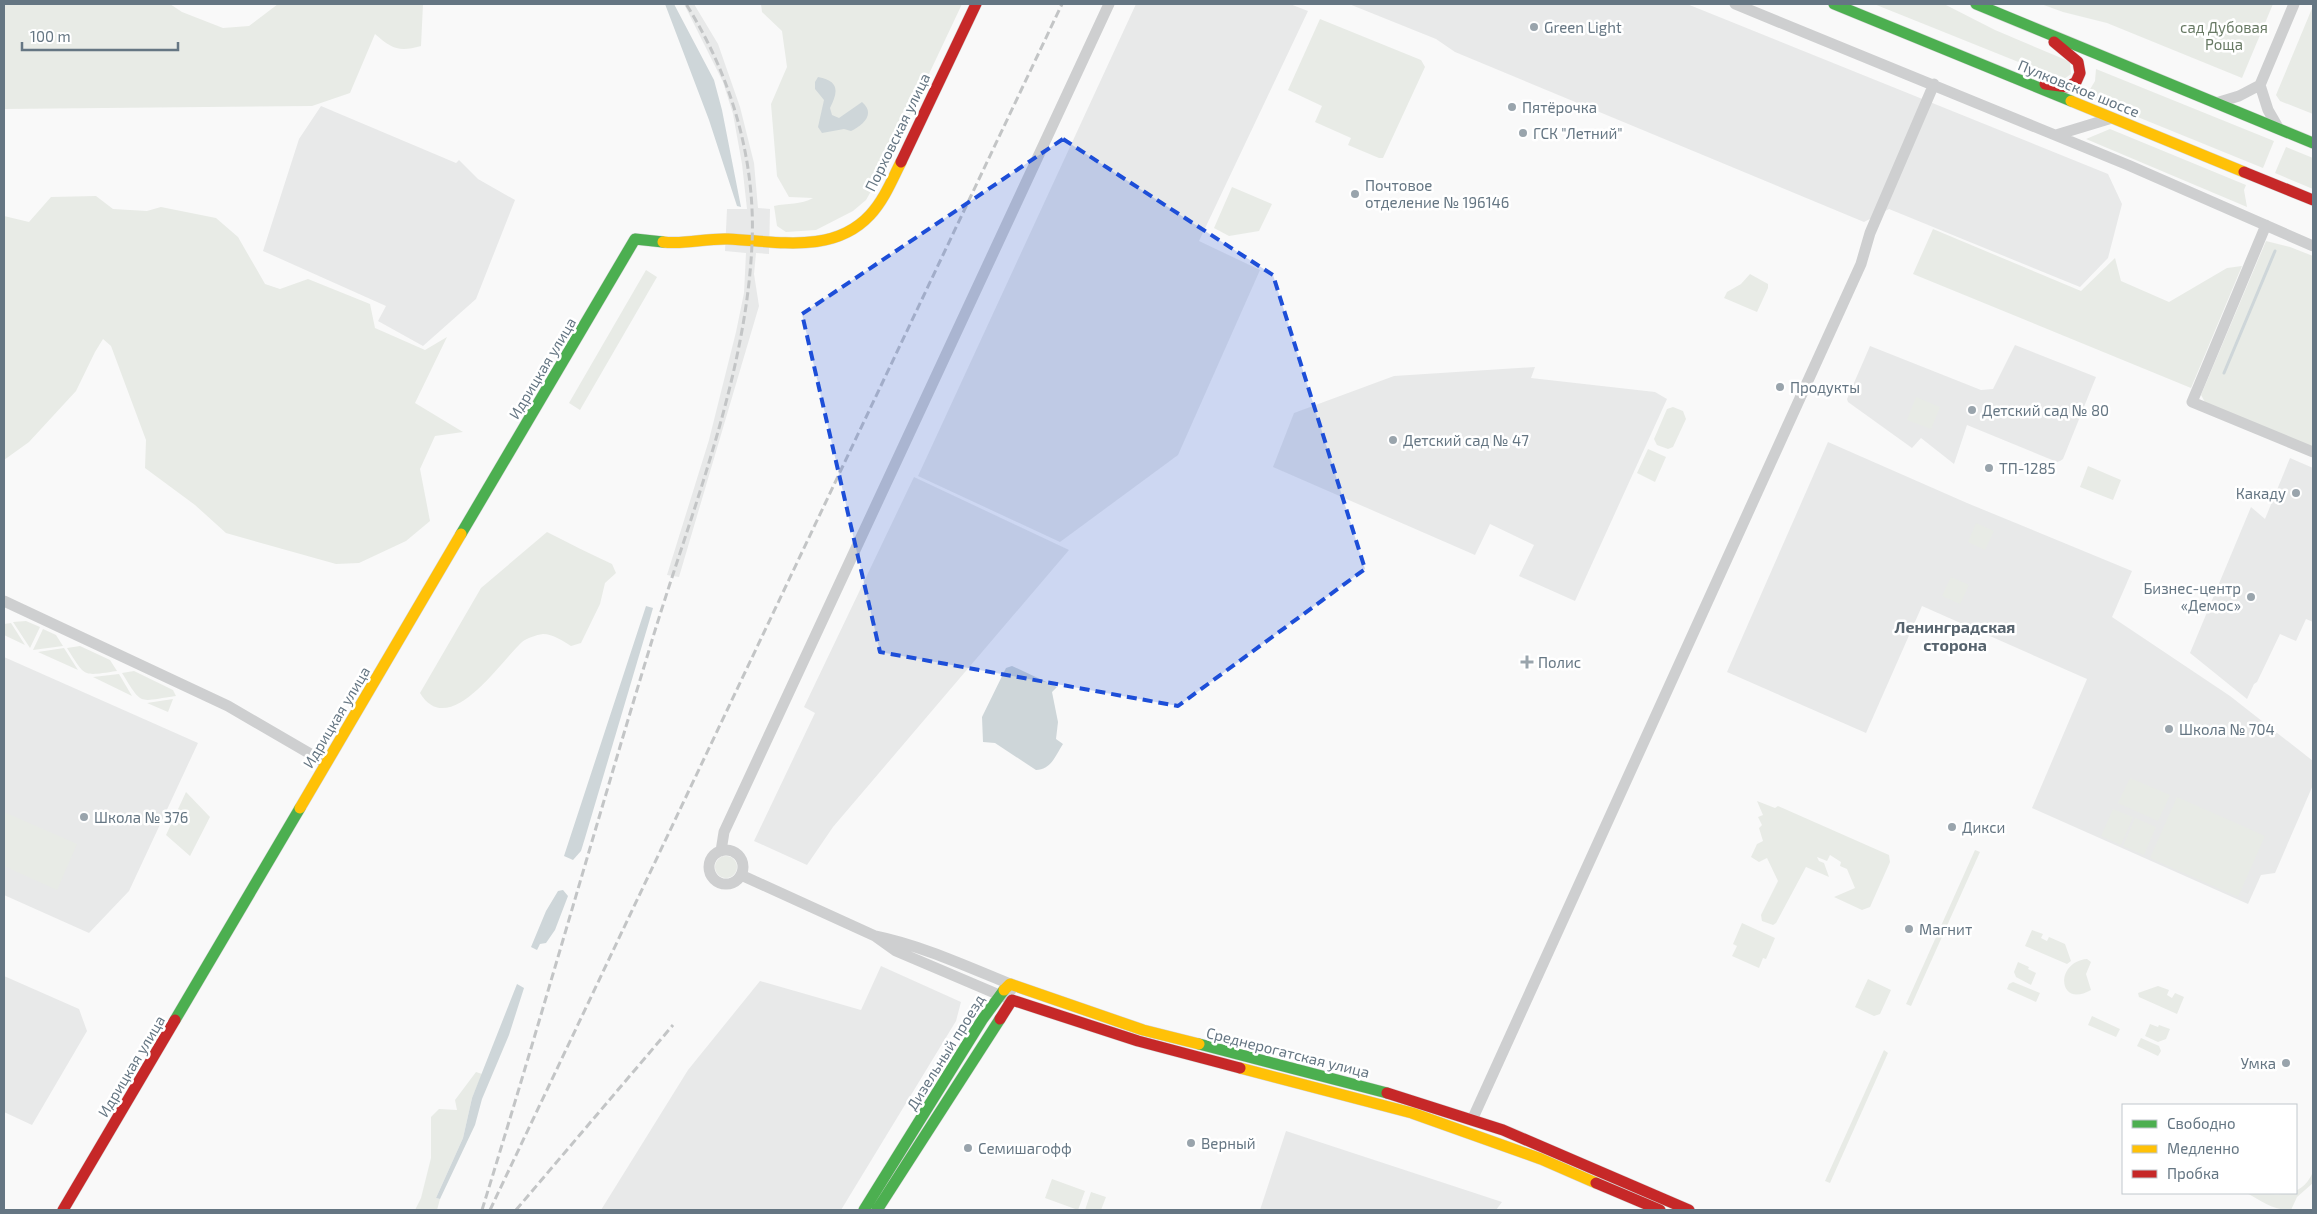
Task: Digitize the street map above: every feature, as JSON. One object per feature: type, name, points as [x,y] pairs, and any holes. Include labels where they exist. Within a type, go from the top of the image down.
[{"type":"street","name":"Порховская улица","points":[[635,239],[678,244],[725,239],[799,244],[832,239],[859,225],[871,214],[890,185],[976,4]]},
{"type":"street","points":[[721,851],[724,832],[1109,4]]},
{"type":"street","points":[[1736,4],[2056,135],[2313,246]]},
{"type":"street","name":"Пулковское шоссе","points":[[1834,4],[2313,200]]},
{"type":"street","points":[[1976,4],[2313,143]]},
{"type":"street","points":[[2216,102],[2239,96],[2260,85],[2294,4]]},
{"type":"street","points":[[2027,83],[2068,87],[2076,82],[2080,73],[2078,62],[2040,30]]},
{"type":"street","points":[[1472,1120],[1861,264],[1870,233],[1934,84]]},
{"type":"street","points":[[2260,85],[2268,110],[2279,128]]},
{"type":"street","points":[[2056,135],[2112,118]]},
{"type":"street","points":[[2266,225],[2192,402],[2313,452]]},
{"type":"street","name":"Идрицкая улица","points":[[63,1210],[635,239]]},
{"type":"street","points":[[4,602],[228,706],[326,763]]},
{"type":"street","points":[[721,851],[731,851],[739,856],[743,865],[741,875],[730,884],[720,883],[713,878],[709,864],[713,856],[721,851]]},
{"type":"street","name":"Среднерогатская улица","points":[[741,875],[875,936],[896,951],[998,995],[1138,1040],[1412,1112],[1541,1159],[1660,1210]]},
{"type":"street","name":"Среднерогатская улица","points":[[875,936],[900,941],[1010,984],[1143,1030],[1372,1088],[1472,1120],[1512,1134],[1688,1210]]},
{"type":"street","points":[[1010,984],[1012,1000]]},
{"type":"street","name":"Дизельный проезд","points":[[864,1210],[998,995],[1010,984]]},
{"type":"street","name":"Дизельный проезд","points":[[877,1210],[1012,1000]]},
{"type":"highlighted area","points":[[1063,139],[1273,275],[1365,569],[1178,706],[880,652],[802,314]]},
{"type":"shaded area","points":[[665,4],[674,4],[714,80],[722,110],[741,207],[737,206],[709,120]]},
{"type":"shaded area","points":[[684,4],[694,4],[718,44],[740,107],[754,163],[758,208],[770,209],[769,254],[756,253],[754,274],[759,306],[679,577],[667,575],[709,440],[744,293],[746,253],[725,251],[727,209],[747,209],[742,164],[733,114],[723,82]]},
{"type":"shaded area","points":[[1136,4],[1290,4],[1308,11],[1199,241],[1260,270],[1178,455],[1060,542],[918,476]]},
{"type":"shaded area","points":[[1349,4],[1687,4],[2108,174],[2122,204],[2108,258],[2080,287],[1889,209],[1864,222],[1455,52],[1436,39]]},
{"type":"shaded area","points":[[818,77],[834,84],[836,92],[830,108],[832,115],[839,118],[862,102],[866,106],[868,115],[860,126],[851,131],[844,129],[822,133],[818,127],[824,100],[815,89],[815,82]]},
{"type":"shaded area","points":[[321,106],[456,163],[459,160],[478,179],[515,200],[476,299],[423,346],[378,321],[386,306],[263,251],[299,139]]},
{"type":"shaded area","name":"Детский сад № 80","points":[[2015,345],[2096,377],[2063,459],[2060,461],[2057,462],[1967,425],[1954,464],[1921,438],[1912,448],[1848,402],[1847,399],[1870,346],[1981,390],[1993,389]]},
{"type":"shaded area","points":[[1535,367],[1531,378],[1655,392],[1667,399],[1575,601],[1519,576],[1534,545],[1490,524],[1475,555],[1273,467],[1294,413],[1394,376]]},
{"type":"shaded area","name":"Школа № 704","points":[[1828,442],[1967,503],[2132,571],[2112,617],[2230,696],[2313,761],[2313,785],[2275,873],[2261,875],[2248,904],[2032,808],[2087,679],[1922,606],[1866,733],[1727,672]]},
{"type":"shaded area","points":[[2290,458],[2313,468],[2313,622],[2306,619],[2296,641],[2280,634],[2247,699],[2190,653],[2251,507],[2265,519]]},
{"type":"shaded area","points":[[914,477],[1069,550],[833,827],[807,865],[754,841],[815,713],[804,707]]},
{"type":"shaded area","points":[[646,606],[653,608],[649,622],[581,851],[573,860],[564,856]]},
{"type":"shaded area","name":"Школа № 376","points":[[4,657],[198,743],[129,891],[89,933],[4,895]]},
{"type":"shaded area","points":[[1012,666],[1057,687],[1052,692],[1058,722],[1056,739],[1063,744],[1053,761],[1041,769],[1036,770],[995,743],[983,742],[982,717],[1006,668]]},
{"type":"shaded area","points":[[563,890],[568,896],[555,930],[546,943],[540,944],[537,950],[531,947],[546,911],[558,891]]},
{"type":"shaded area","points":[[881,966],[961,1002],[956,1021],[841,1210],[601,1210],[688,1070],[760,981],[861,1010]]},
{"type":"shaded area","points":[[4,976],[79,1009],[87,1031],[32,1125],[4,1112]]},
{"type":"shaded area","points":[[517,984],[524,988],[509,1035],[482,1099],[475,1125],[440,1199],[436,1198],[463,1138],[472,1098]]},
{"type":"shaded area","points":[[1286,1131],[1502,1202],[1496,1210],[1260,1210]]},
{"type":"green space","points":[[170,4],[182,12],[223,28],[249,26],[278,4],[423,4],[421,46],[407,49],[396,48],[375,34],[350,93],[312,106],[4,109],[4,5]]},
{"type":"green space","points":[[761,4],[962,4],[887,163],[866,200],[853,211],[816,230],[786,232],[777,226],[774,206],[799,203],[813,198],[789,197],[777,176],[771,104],[787,67],[782,31],[762,12]]},
{"type":"green space","points":[[1874,4],[1944,4],[1995,30],[2066,60],[2070,63],[2071,74],[2064,79],[2056,77]]},
{"type":"green space","name":"сад Дубовая Роща","points":[[2041,4],[2273,4],[2242,78],[2107,23],[2063,12]]},
{"type":"green space","name":"сад Дубовая Роща","points":[[2313,6],[2313,114],[2280,101],[2276,95]]},
{"type":"green space","points":[[1320,19],[1421,60],[1425,67],[1383,158],[1348,145],[1351,138],[1315,122],[1322,106],[1288,90]]},
{"type":"green space","points":[[2096,69],[2274,141],[2263,168],[2086,96],[2095,81]]},
{"type":"green space","points":[[2110,129],[2246,185],[2244,190],[2247,207],[2086,139]]},
{"type":"green space","points":[[2286,147],[2313,158],[2313,189],[2275,173]]},
{"type":"green space","points":[[1232,187],[1272,204],[1259,231],[1229,236],[1214,228]]},
{"type":"green space","points":[[96,196],[113,209],[147,211],[161,207],[216,218],[238,237],[265,284],[280,289],[308,279],[370,304],[375,328],[425,350],[447,337],[415,403],[463,432],[435,436],[420,469],[430,521],[406,541],[359,563],[336,564],[226,533],[195,505],[145,468],[146,440],[111,346],[103,339],[76,391],[29,442],[4,460],[4,216],[29,222],[51,197]]},
{"type":"green space","points":[[1933,229],[2081,291],[2115,258],[2121,281],[2169,302],[2227,268],[2242,266],[2191,388],[1913,274]]},
{"type":"green space","points":[[2266,241],[2290,247],[2313,256],[2313,447],[2206,404],[2201,395]]},
{"type":"green space","points":[[646,270],[657,277],[580,410],[569,403]]},
{"type":"green space","points":[[1750,274],[1768,284],[1757,312],[1724,298],[1727,292],[1741,284]]},
{"type":"green space","points":[[1916,397],[1940,407],[1931,429],[1907,420]]},
{"type":"green space","points":[[1673,407],[1683,411],[1686,419],[1673,447],[1668,449],[1657,445],[1654,439],[1667,409]]},
{"type":"green space","points":[[1648,449],[1666,457],[1655,482],[1637,473]]},
{"type":"green space","points":[[2088,466],[2121,480],[2113,500],[2080,487]]},
{"type":"green space","points":[[1976,523],[1994,531],[1985,550],[1968,542]]},
{"type":"green space","points":[[547,532],[612,564],[616,573],[605,583],[600,604],[581,643],[571,646],[547,634],[540,634],[529,638],[522,642],[474,693],[459,703],[445,708],[432,705],[420,693],[481,588]]},
{"type":"green space","points":[[1951,577],[1969,585],[1960,604],[1942,596]]},
{"type":"green space","points":[[26,621],[40,627],[30,648],[13,622]]},
{"type":"green space","points":[[11,623],[25,645],[4,635],[4,624]]},
{"type":"green space","points":[[43,629],[56,635],[63,646],[33,650]]},
{"type":"green space","points":[[80,646],[110,660],[117,671],[97,674],[86,673],[78,665],[67,648]]},
{"type":"green space","points":[[64,648],[78,670],[38,652]]},
{"type":"green space","points":[[134,671],[173,690],[176,696],[148,700],[138,697],[122,673]]},
{"type":"green space","points":[[119,674],[132,696],[93,677]]},
{"type":"green space","points":[[173,699],[168,712],[147,703]]},
{"type":"green space","points":[[2130,778],[2170,795],[2158,821],[2118,803]]},
{"type":"green space","points":[[186,792],[210,817],[190,856],[166,835]]},
{"type":"green space","points":[[2177,797],[2265,836],[2238,897],[2150,858]]},
{"type":"green space","points":[[1757,801],[1775,808],[1778,806],[1889,855],[1890,862],[1870,907],[1862,910],[1834,897],[1855,888],[1847,869],[1840,866],[1841,862],[1830,855],[1827,861],[1817,857],[1819,861],[1824,863],[1829,877],[1806,867],[1776,923],[1773,925],[1762,921],[1761,915],[1778,881],[1767,858],[1759,862],[1751,857],[1757,844],[1763,841],[1759,828],[1762,825],[1758,817],[1763,815]]},
{"type":"green space","points":[[2113,809],[2133,817],[2121,845],[2101,836]]},
{"type":"green space","points":[[4,812],[77,844],[57,890],[4,866]]},
{"type":"green space","points":[[2135,818],[2156,827],[2144,855],[2123,846]]},
{"type":"green space","points":[[1975,850],[1980,852],[1911,1006],[1906,1004]]},
{"type":"green space","points":[[726,856],[734,859],[737,867],[734,875],[726,878],[718,875],[715,867],[718,859]]},
{"type":"green space","points":[[1742,923],[1775,938],[1766,959],[1763,958],[1759,968],[1732,956],[1737,946],[1733,944]]},
{"type":"green space","points":[[2032,930],[2043,934],[2041,938],[2047,941],[2049,937],[2065,944],[2071,961],[2067,964],[2025,946]]},
{"type":"green space","points":[[2087,959],[2091,962],[2086,974],[2091,990],[2080,994],[2072,994],[2064,983],[2065,975],[2076,962]]},
{"type":"green space","points":[[2018,962],[2036,973],[2031,985],[2016,977],[2014,972]]},
{"type":"green space","points":[[1868,979],[1891,990],[1880,1014],[1874,1016],[1855,1007]]},
{"type":"green space","points":[[2013,982],[2040,993],[2036,1002],[2007,989],[2009,984]]},
{"type":"green space","points":[[2158,986],[2169,990],[2167,995],[2172,998],[2175,993],[2184,997],[2177,1014],[2139,997],[2138,993]]},
{"type":"green space","points":[[2092,1016],[2120,1029],[2116,1037],[2088,1025]]},
{"type":"green space","points":[[2150,1024],[2170,1029],[2166,1039],[2158,1042],[2145,1036]]},
{"type":"green space","points":[[2141,1038],[2159,1046],[2161,1051],[2158,1056],[2137,1046]]},
{"type":"green space","points":[[1884,1050],[1888,1053],[1830,1183],[1825,1181]]},
{"type":"green space","points":[[476,1072],[482,1074],[472,1098],[463,1138],[436,1198],[440,1199],[437,1210],[415,1210],[421,1198],[431,1158],[431,1117],[439,1109],[457,1110],[455,1100]]},
{"type":"green space","points":[[2313,1172],[2313,1183],[2297,1197],[2291,1210],[2272,1207],[2248,1194],[2297,1194],[2297,1190],[2307,1182]]},
{"type":"green space","points":[[1052,1179],[1085,1191],[1078,1210],[1045,1198]]},
{"type":"green space","points":[[1091,1192],[1106,1197],[1101,1210],[1085,1210]]},
{"type":"waterway","points":[[2224,373],[2275,251]]},
{"type":"railway","points":[[482,1210],[650,647],[713,448],[739,346],[752,244],[750,181],[745,150],[728,89],[702,31],[686,4]]},
{"type":"railway","points":[[490,1210],[1062,4]]},
{"type":"railway","points":[[516,1210],[673,1025]]},
{"type":"traffic: fast","points":[[1834,4],[2071,101]]},
{"type":"traffic: fast","points":[[1976,4],[2313,143]]},
{"type":"traffic: fast","points":[[461,534],[635,239],[663,242]]},
{"type":"traffic: fast","points":[[175,1020],[300,808]]},
{"type":"traffic: fast","points":[[864,1210],[982,1020],[1004,990]]},
{"type":"traffic: fast","points":[[877,1210],[1000,1019]]},
{"type":"traffic: fast","points":[[1199,1044],[1387,1093]]},
{"type":"traffic: slow","points":[[2071,101],[2244,172]]},
{"type":"traffic: slow","points":[[663,242],[679,243],[728,239],[803,243],[839,236],[855,228],[870,215],[887,190],[901,162]]},
{"type":"traffic: slow","points":[[300,808],[461,534]]},
{"type":"traffic: slow","points":[[1004,990],[1010,984],[1143,1030],[1199,1044]]},
{"type":"traffic: slow","points":[[1240,1068],[1412,1113],[1541,1159],[1596,1183]]},
{"type":"traffic: jam","points":[[901,162],[976,4]]},
{"type":"traffic: jam","points":[[2045,84],[2068,87],[2076,82],[2080,73],[2078,62],[2054,42]]},
{"type":"traffic: jam","points":[[2244,172],[2313,200]]},
{"type":"traffic: jam","points":[[1000,1019],[1012,1000],[1138,1041],[1240,1068]]},
{"type":"traffic: jam","points":[[63,1210],[175,1020]]},
{"type":"traffic: jam","points":[[1387,1093],[1503,1130],[1689,1210]]},
{"type":"traffic: jam","points":[[1596,1183],[1660,1210]]},
{"type":"place","name":"Green Light","points":[[1534,27]]},
{"type":"place","name":"Пятёрочка","points":[[1512,107]]},
{"type":"place","name":"ГСК \"Летний\"","points":[[1523,133]]},
{"type":"place","name":"Почтовое отделение № 196146","points":[[1355,194]]},
{"type":"place","name":"Продукты","points":[[1780,387]]},
{"type":"place","name":"Детский сад № 80","points":[[1972,410]]},
{"type":"place","name":"Детский сад № 47","points":[[1393,440]]},
{"type":"place","name":"ТП-1285","points":[[1989,468]]},
{"type":"place","name":"Какаду","points":[[2296,493]]},
{"type":"place","name":"Бизнес-центр «Демос»","points":[[2251,597]]},
{"type":"place","name":"Полис","points":[[1527,662]]},
{"type":"place","name":"Школа № 704","points":[[2169,729]]},
{"type":"place","name":"Школа № 376","points":[[84,817]]},
{"type":"place","name":"Дикси","points":[[1952,827]]},
{"type":"place","name":"Магнит","points":[[1909,929]]},
{"type":"place","name":"Умка","points":[[2286,1063]]},
{"type":"place","name":"Верный","points":[[1191,1143]]},
{"type":"place","name":"Семишагофф","points":[[968,1148]]},
{"type":"district","name":"Ленинградская сторона","points":[[1955,635]]}]
